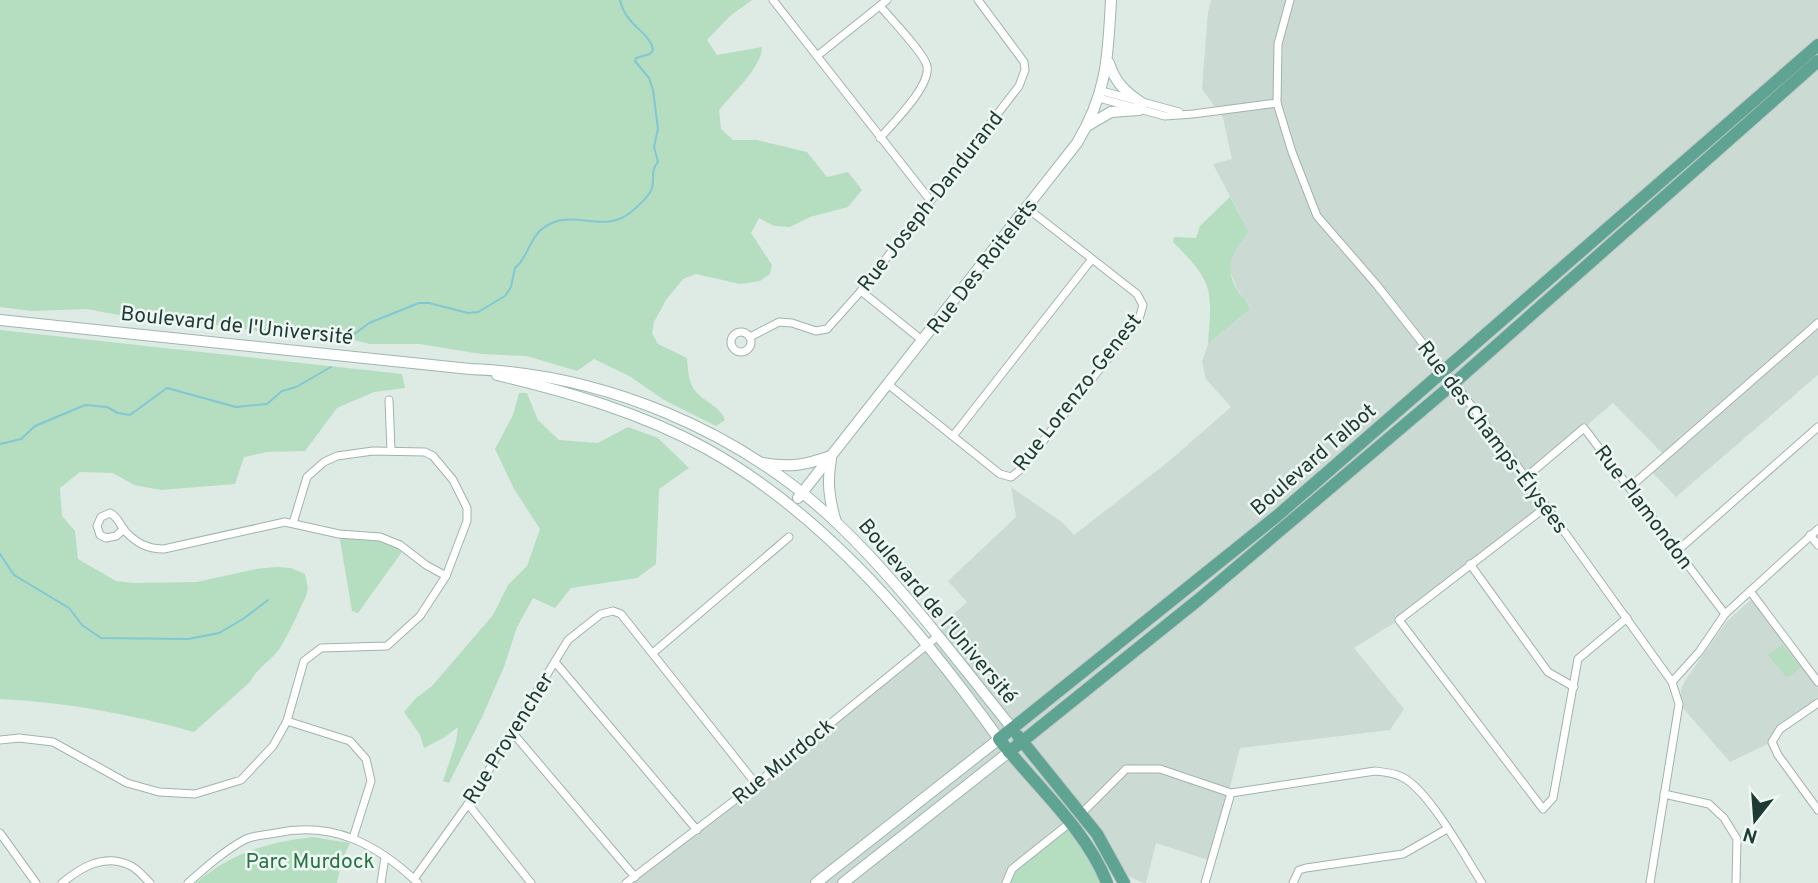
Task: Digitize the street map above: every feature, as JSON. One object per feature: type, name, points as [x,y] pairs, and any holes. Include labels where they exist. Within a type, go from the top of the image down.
[{"type":"main road","name":"Rue Des Roitelets","points":[[792,506],[1066,159],[1087,126],[1101,95],[1108,60],[1111,0]]},
{"type":"main road","name":"Boulevard Talbot","points":[[816,883],[1268,524],[1818,44]]},
{"type":"main road","points":[[1108,60],[1117,82],[1140,107]]},
{"type":"main road","name":"Boulevard Talbot","points":[[843,883],[1198,600],[1454,383],[1818,61]]},
{"type":"main road","points":[[1087,126],[1111,112],[1140,107]]},
{"type":"main road","name":"Boulevard de l'Université","points":[[0,320],[470,369],[512,371],[560,379],[612,393],[693,425],[758,462],[801,493],[837,523],[888,576],[1082,814],[1097,834],[1124,883]]},
{"type":"main road","name":"Boulevard de l'Université","points":[[470,369],[553,388],[610,406],[658,426],[732,464],[792,506],[837,544],[926,645],[1009,752],[1069,823],[1096,859],[1107,883]]},
{"type":"main road","points":[[758,462],[803,466],[831,456],[827,478],[828,498],[837,523]]},
{"type":"street","points":[[773,0],[930,200]]},
{"type":"street","points":[[817,56],[887,0]]},
{"type":"street","name":"Rue Joseph-Dandurand","points":[[750,337],[779,322],[822,332],[832,325],[1019,86],[1024,76],[1024,62],[978,0]]},
{"type":"street","name":"Rue des Champs-Élysées","points":[[1290,0],[1278,44],[1277,103],[1292,152],[1317,216],[1376,284],[1454,383],[1672,682],[1679,705],[1650,883]]},
{"type":"street","points":[[880,6],[925,61],[927,74],[922,86],[880,138]]},
{"type":"street","points":[[1101,95],[1140,107],[1194,114],[1277,103]]},
{"type":"street","name":"Rue Lorenzo-Genest","points":[[889,385],[1006,477],[1017,474],[1021,469],[1142,312],[1142,299],[1027,208]]},
{"type":"street","points":[[953,436],[1092,259]]},
{"type":"street","points":[[861,291],[923,341]]},
{"type":"street","points":[[1630,487],[1818,323]]},
{"type":"street","points":[[389,400],[391,450]]},
{"type":"street","name":"Rue Plamondon","points":[[1525,478],[1584,428],[1725,614]]},
{"type":"street","points":[[1677,551],[1818,428]]},
{"type":"street","points":[[0,740],[19,738],[53,742],[127,783],[159,792],[195,793],[241,780],[273,747],[287,721],[304,661],[321,648],[387,646],[419,616],[446,576],[467,521],[467,508],[453,480],[433,456],[425,452],[391,450],[337,456],[324,462],[307,477],[293,523]]},
{"type":"street","points":[[1546,507],[1398,620],[1543,809],[1553,798],[1578,659],[1627,618]]},
{"type":"street","points":[[124,529],[145,548],[164,549],[285,522],[293,523],[339,534],[380,537],[400,545],[446,576]]},
{"type":"street","points":[[1672,682],[1699,652],[1725,614],[1818,529]]},
{"type":"street","points":[[1810,535],[1818,545]]},
{"type":"street","points":[[756,784],[654,652],[789,537]]},
{"type":"street","points":[[1471,564],[1548,672],[1574,687]]},
{"type":"street","points":[[1750,591],[1818,682]]},
{"type":"street","name":"Rue Provencher","points":[[416,881],[468,804],[568,640],[601,614],[613,611],[621,614],[654,652]]},
{"type":"street","name":"Rue Murdock","points":[[626,883],[756,784],[938,636]]},
{"type":"street","points":[[555,662],[697,830]]},
{"type":"street","points":[[1818,703],[1780,729],[1772,742],[1778,755],[1818,810]]},
{"type":"street","points":[[287,721],[350,741],[366,759],[371,781],[353,838]]},
{"type":"street","points":[[512,732],[635,877]]},
{"type":"street","points":[[1006,883],[1012,869],[1082,814],[1126,769],[1160,769],[1231,793],[1375,771],[1403,777],[1420,790],[1482,883]]},
{"type":"street","points":[[1205,883],[1231,793]]},
{"type":"street","points":[[1664,794],[1709,804],[1724,818],[1737,839],[1736,883]]},
{"type":"street","points":[[468,804],[531,883]]},
{"type":"street","points":[[188,883],[212,862],[246,839],[296,829],[338,832],[353,838],[385,857],[416,881]]},
{"type":"street","points":[[1294,880],[1299,870],[1306,868],[1409,852],[1447,829]]},
{"type":"street","points":[[0,832],[36,883]]},
{"type":"street","points":[[381,883],[385,857]]},
{"type":"street","points":[[62,883],[80,869],[103,861],[118,861],[131,865],[150,883]]},
{"type":"shaded area","points":[[1211,0],[1818,0],[1818,375],[1676,497],[1650,470],[1665,456],[1613,403],[1525,478],[1546,507],[1399,620],[1354,648],[1404,709],[1390,730],[1240,748],[1211,861],[1156,843],[1146,883],[1143,883],[1120,872],[1081,814],[1006,883],[626,883],[864,695],[967,602],[948,581],[1016,517],[1011,487],[1063,523],[1074,535],[1168,462],[1231,407],[1206,379],[1202,362],[1208,344],[1250,309],[1237,289],[1229,269],[1235,248],[1249,232],[1213,164],[1232,159],[1223,118],[1202,89]]},
{"type":"shaded area","points":[[1754,597],[1818,682],[1818,703],[1780,729],[1772,742],[1730,762],[1682,707],[1681,690],[1727,621]]},
{"type":"green space","points":[[0,0],[752,0],[730,16],[707,40],[717,55],[762,47],[752,72],[719,110],[721,129],[733,140],[757,140],[807,152],[827,177],[848,172],[862,190],[848,207],[810,217],[790,227],[774,226],[759,218],[751,233],[772,265],[770,274],[760,281],[740,284],[696,274],[683,279],[666,300],[654,322],[652,333],[658,344],[687,358],[693,388],[723,415],[725,420],[716,426],[664,400],[631,377],[594,359],[577,371],[527,356],[481,354],[419,344],[370,344],[345,338],[329,341],[216,325],[146,320],[86,309],[32,311],[0,307]]},
{"type":"green space","points":[[1230,197],[1249,232],[1234,252],[1230,266],[1237,290],[1250,309],[1208,344],[1210,310],[1207,287],[1196,267],[1173,242],[1174,237],[1196,238],[1200,226]]},
{"type":"green space","points":[[0,330],[402,374],[405,388],[374,392],[337,408],[305,451],[267,452],[244,457],[235,484],[161,490],[134,485],[113,473],[80,472],[60,488],[62,516],[75,531],[78,559],[116,581],[197,582],[277,567],[291,568],[305,574],[308,588],[306,596],[280,648],[250,682],[194,732],[98,710],[0,699]]},
{"type":"green space","points":[[519,393],[527,393],[538,420],[559,440],[598,443],[628,427],[658,438],[689,468],[659,489],[656,564],[637,578],[571,588],[555,608],[533,598],[517,627],[504,667],[482,717],[449,783],[443,781],[458,727],[424,748],[420,735],[404,712],[432,686],[493,615],[508,585],[527,566],[540,529],[514,489],[495,449],[513,415]]},
{"type":"green space","points":[[339,534],[380,537],[404,549],[358,613],[352,611]]},
{"type":"green space","points":[[1782,645],[1801,667],[1787,678],[1768,655]]},
{"type":"green space","points":[[1069,823],[1107,883],[1006,883],[1012,869]]},
{"type":"green space","name":"Parc Murdock","points":[[313,837],[350,843],[342,860],[337,883],[196,883],[223,864],[251,851],[281,842]]},
{"type":"waterway","points":[[352,336],[369,323],[419,303],[468,313],[478,312],[505,296],[511,287],[515,268],[544,227],[562,220],[612,221],[631,212],[646,197],[652,188],[653,171],[658,162],[654,147],[658,129],[649,78],[635,61],[653,50],[647,38],[627,17],[620,0]]},
{"type":"waterway","points":[[0,444],[21,439],[35,426],[85,405],[107,407],[130,415],[167,388],[236,407],[267,404],[282,391],[296,387],[331,367]]},
{"type":"waterway","points":[[0,554],[14,575],[69,608],[82,625],[101,638],[188,639],[219,633],[268,600]]}]
